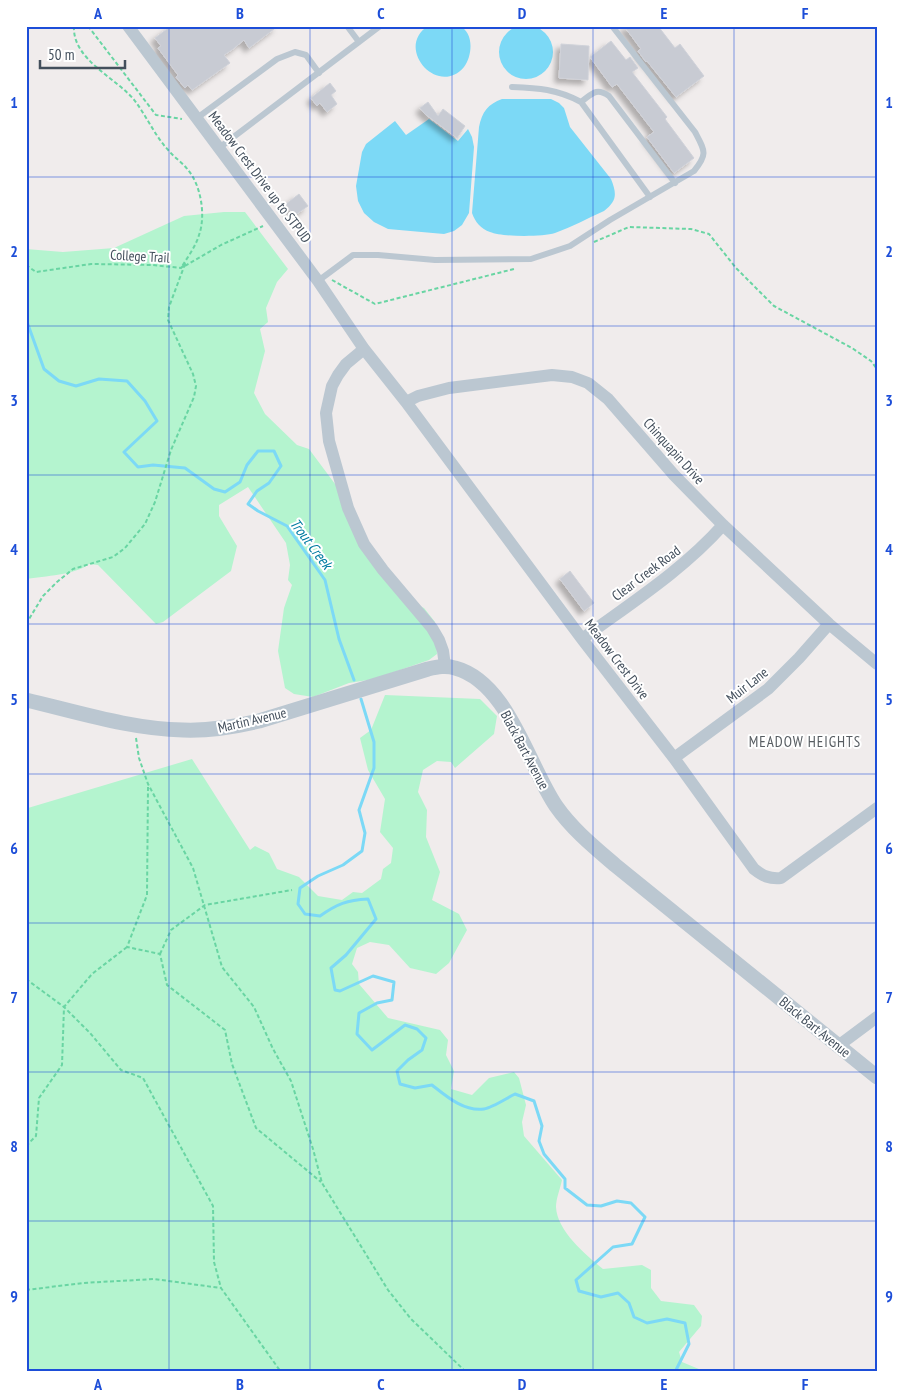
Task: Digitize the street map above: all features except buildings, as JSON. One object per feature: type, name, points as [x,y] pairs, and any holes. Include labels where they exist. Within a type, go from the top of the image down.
[{"type":"street","name":"Meadow Crest Drive up to STPUD","points":[[128,26],[274,221],[322,278],[364,349]]},
{"type":"street","name":"Meadow Crest Drive","points":[[364,349],[674,758],[754,869],[762,876],[771,879],[781,878],[877,808]]},
{"type":"street","points":[[364,349],[346,364],[332,386],[326,413],[329,441],[348,508],[364,544],[382,570],[432,628],[443,651],[445,666]]},
{"type":"street","name":"Chinquapin Drive","points":[[406,402],[418,396],[449,388],[552,374],[572,377],[588,384],[608,399],[674,475],[723,525],[829,624],[877,664]]},
{"type":"street","name":"Clear Creek Road","points":[[582,639],[679,568],[723,525]]},
{"type":"street","name":"Muir Lane","points":[[674,758],[768,689],[829,624]]},
{"type":"street","name":"Martin Avenue","points":[[26,700],[134,725],[183,730],[232,727],[285,714],[408,674],[445,666]]},
{"type":"street","name":"Black Bart Avenue","points":[[445,666],[465,671],[488,689],[511,722],[549,796],[567,821],[581,836],[877,1077]]},
{"type":"street","points":[[838,1046],[877,1017]]},
{"type":"lane","points":[[347,26],[359,42]]},
{"type":"lane","points":[[219,148],[380,26]]},
{"type":"lane","points":[[322,278],[353,255],[378,255],[435,260],[531,259],[570,246],[610,220],[694,171],[703,160],[704,148],[695,132],[612,26]]},
{"type":"lane","points":[[198,119],[277,59],[295,52],[306,55],[319,73]]},
{"type":"lane","points":[[512,88],[542,88],[566,94],[581,102],[650,197]]},
{"type":"lane","points":[[581,102],[595,92],[602,92],[609,96],[675,183]]},
{"type":"path","points":[[74,26],[74,34],[82,50],[93,65],[134,100],[168,151],[189,170],[200,188],[202,210],[200,235],[181,268]]},
{"type":"path","points":[[88,26],[156,115],[198,119]]},
{"type":"path","name":"College Trail","points":[[26,265],[36,272],[90,264],[153,265],[181,268],[221,245],[274,221]]},
{"type":"path","points":[[594,242],[629,227],[691,229],[709,234],[736,268],[774,306],[852,348],[870,361],[877,370]]},
{"type":"path","points":[[26,624],[43,596],[73,569],[113,557],[125,548],[145,524],[155,502],[171,450],[194,397],[196,386],[193,374],[168,320],[169,307],[184,266]]},
{"type":"path","points":[[322,278],[375,304],[522,267]]},
{"type":"path","points":[[134,725],[139,758],[148,784],[193,868],[222,967],[254,1007],[273,1049],[291,1081],[314,1149],[322,1183],[388,1290],[412,1319],[466,1372]]},
{"type":"path","points":[[26,1146],[36,1136],[39,1098],[62,1065],[64,1007],[92,974],[127,947],[147,895],[148,784]]},
{"type":"path","points":[[292,890],[205,905],[172,930],[160,954],[168,985],[225,1030],[232,1064],[256,1128],[322,1183]]},
{"type":"path","points":[[127,947],[160,954]]},
{"type":"path","points":[[26,979],[64,1007],[90,1033],[121,1070],[143,1078],[212,1206],[214,1262],[221,1288],[281,1372]]},
{"type":"path","points":[[26,1290],[83,1283],[154,1279],[221,1288]]},
{"type":"green space","points":[[245,212],[288,269],[277,282],[266,308],[268,322],[260,329],[265,351],[254,393],[265,414],[297,445],[309,449],[341,492],[397,595],[424,608],[435,622],[437,654],[429,660],[374,679],[349,683],[313,697],[294,694],[285,688],[278,651],[284,608],[292,585],[288,580],[290,565],[286,543],[248,487],[219,505],[219,516],[237,546],[231,571],[163,622],[156,624],[98,565],[89,564],[68,573],[26,579],[26,249],[63,252],[114,248],[184,216]]},
{"type":"green space","points":[[385,695],[480,699],[497,716],[494,734],[455,768],[451,762],[437,761],[423,770],[418,792],[427,810],[426,837],[440,872],[432,900],[459,914],[467,930],[449,963],[436,974],[410,968],[389,945],[370,942],[357,948],[352,964],[358,972],[359,984],[388,1018],[440,1030],[448,1040],[446,1055],[454,1071],[451,1089],[472,1095],[489,1078],[514,1072],[519,1078],[526,1105],[522,1122],[524,1136],[562,1180],[556,1207],[561,1225],[581,1250],[603,1269],[642,1265],[651,1270],[651,1288],[661,1301],[694,1305],[702,1316],[701,1326],[679,1352],[682,1362],[706,1372],[26,1372],[26,815],[28,808],[192,759],[250,850],[255,846],[269,853],[277,869],[299,877],[318,896],[342,900],[353,892],[362,893],[381,879],[383,869],[391,863],[393,848],[380,832],[385,799],[368,770],[360,738],[371,730]]},
{"type":"water","points":[[456,25],[464,29],[468,34],[470,51],[467,63],[454,75],[443,77],[432,73],[418,57],[416,46],[419,35],[428,26]]},
{"type":"water","points":[[521,25],[531,25],[545,33],[551,42],[553,52],[551,62],[545,71],[531,79],[521,79],[511,74],[504,67],[499,57],[499,47],[504,37],[511,30]]},
{"type":"water","points":[[502,99],[551,99],[564,108],[570,127],[611,179],[615,197],[604,211],[555,233],[541,235],[496,234],[487,231],[479,225],[472,213],[479,127],[486,109]]},
{"type":"water","points":[[429,119],[458,141],[468,129],[472,137],[474,147],[469,213],[462,225],[454,231],[444,234],[388,229],[374,222],[364,213],[358,201],[356,186],[362,152],[366,144],[395,121],[406,135]]},
{"type":"waterway","name":"Trout Creek","points":[[26,319],[44,369],[59,381],[76,386],[99,379],[127,381],[145,401],[157,421],[124,452],[138,467],[153,465],[185,468],[214,489],[225,492],[240,482],[247,465],[258,451],[274,451],[281,466],[269,483],[257,491],[248,504],[287,526],[325,580],[339,639],[354,680]]},
{"type":"waterway","name":"Trout Creek","points":[[361,699],[374,742],[374,768],[359,810],[365,833],[362,851],[343,865],[318,876],[300,888],[298,904],[305,914],[320,916],[343,903],[368,899],[376,919],[346,955],[331,968],[335,990],[340,991],[373,976],[394,982],[392,1000],[377,1003],[359,1013],[357,1034],[372,1050],[405,1025],[417,1029],[426,1038],[422,1050],[397,1071],[400,1084],[415,1088],[432,1085],[462,1106],[469,1108],[484,1109],[491,1107],[515,1094],[534,1101],[542,1126],[539,1141],[544,1154],[565,1179],[565,1188],[587,1205],[601,1206],[617,1201],[631,1203],[645,1217],[632,1244],[613,1247],[576,1280],[579,1291],[601,1297],[618,1293],[629,1303],[634,1317],[647,1323],[667,1319],[685,1323],[689,1344],[675,1372]]},
{"type":"district","name":"MEADOW HEIGHTS","points":[[805,742]]}]
